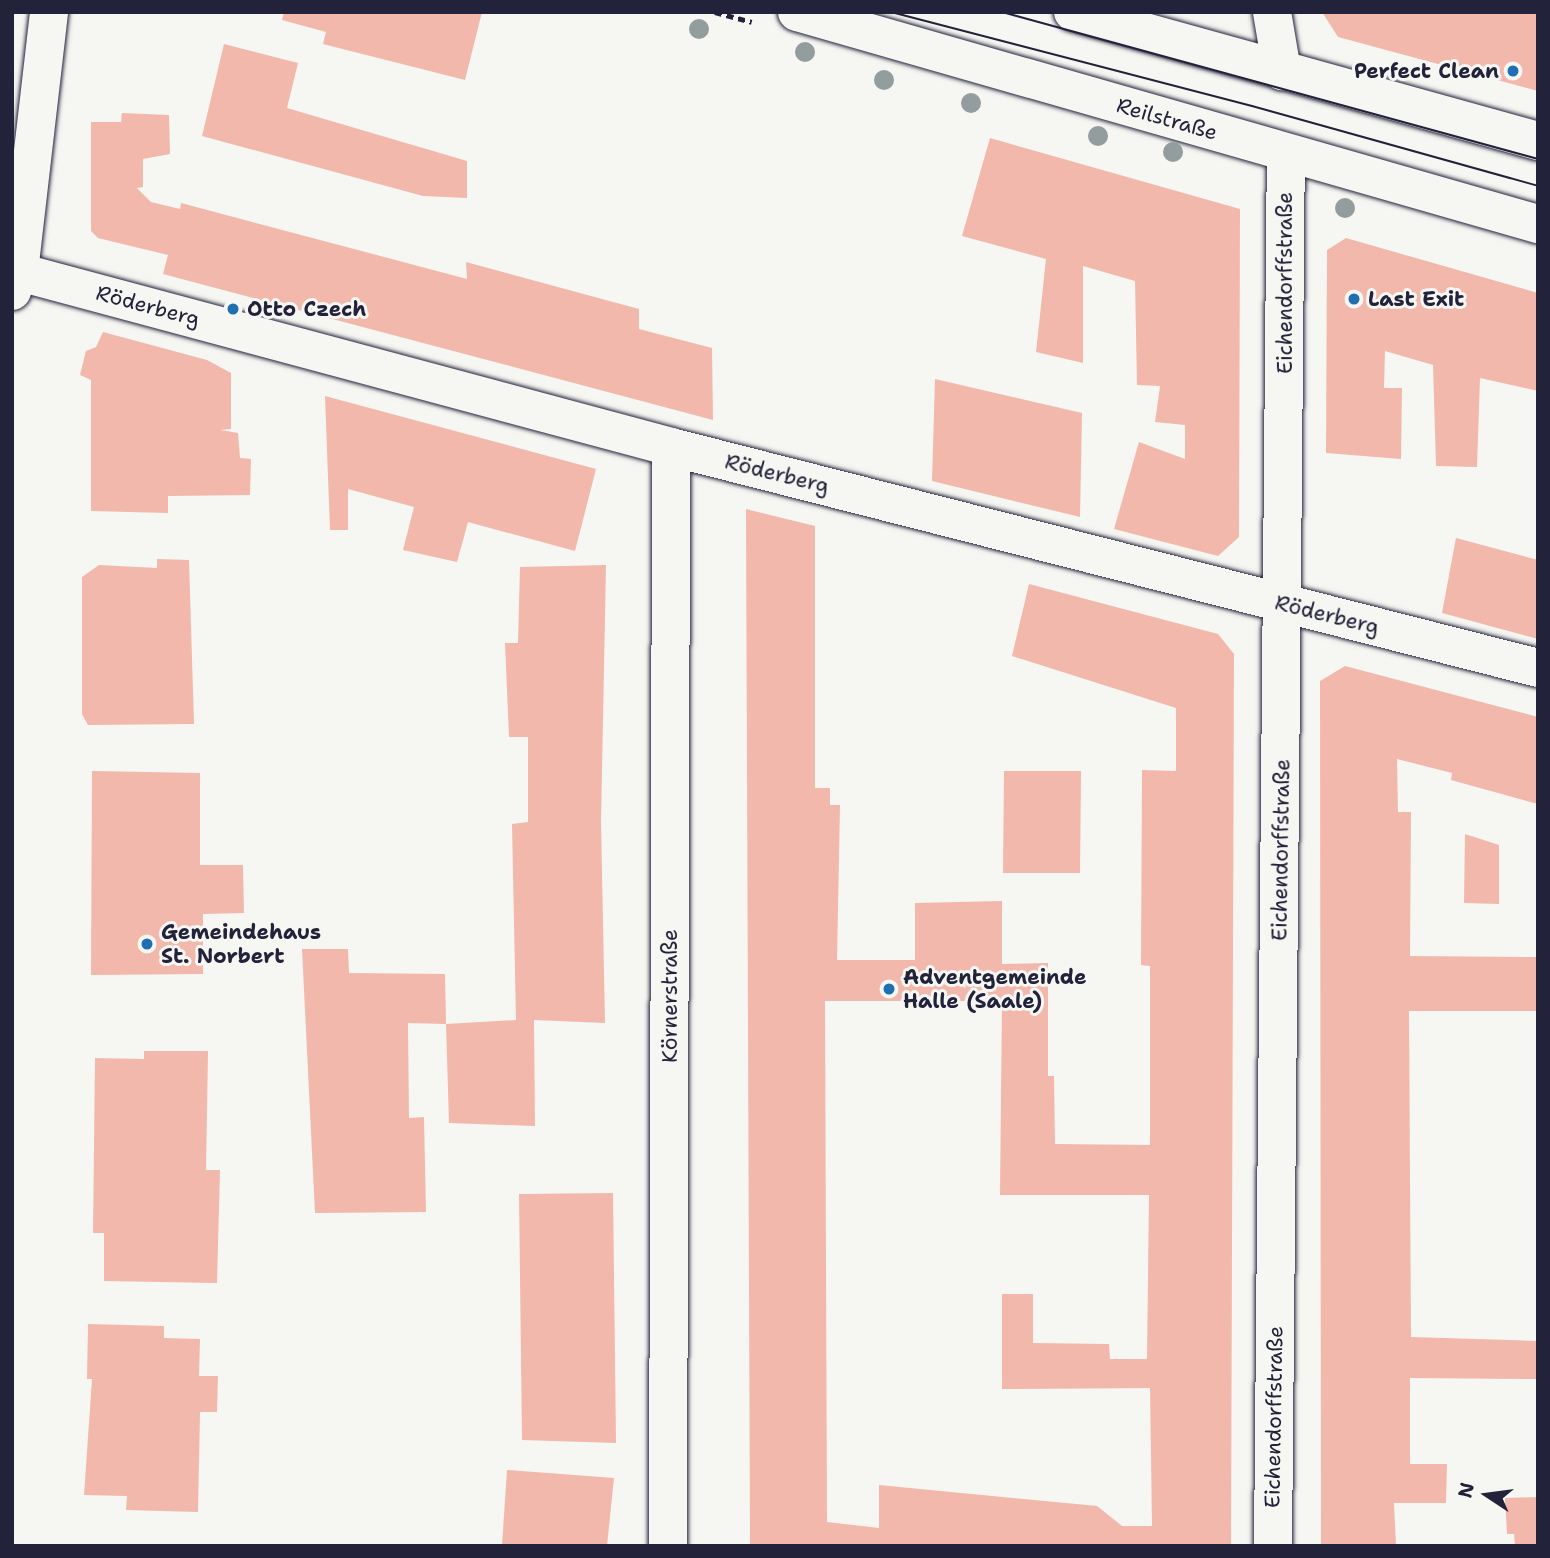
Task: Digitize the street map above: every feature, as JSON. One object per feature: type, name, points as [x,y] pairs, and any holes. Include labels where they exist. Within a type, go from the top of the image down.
[{"type":"street","points":[[16,281],[49,12]]},
{"type":"street","name":"Reilstraße","points":[[797,12],[1538,224]]},
{"type":"street","points":[[1073,12],[1538,141]]},
{"type":"street","points":[[1272,12],[1282,71]]},
{"type":"street","name":"Eichendorffstraße","points":[[1273,1546],[1286,153]]},
{"type":"street","name":"Röderberg","points":[[16,281],[1538,668]]},
{"type":"street","name":"Körnerstraße","points":[[668,1546],[671,447]]},
{"type":"building","points":[[284,12],[482,12],[465,80],[323,44],[326,32],[282,20]]},
{"type":"building","points":[[1322,12],[1538,12],[1538,91],[1338,37]]},
{"type":"building","points":[[224,44],[298,63],[287,108],[467,161],[467,198],[423,196],[202,136]]},
{"type":"building","points":[[122,113],[169,115],[170,154],[143,159],[143,187],[137,188],[151,202],[180,209],[181,203],[467,279],[466,262],[639,309],[639,329],[712,348],[713,420],[163,274],[168,255],[98,238],[91,231],[91,122],[121,122]]},
{"type":"building","points":[[990,138],[1240,209],[1239,537],[1218,556],[1114,529],[1139,442],[1185,459],[1185,425],[1155,422],[1160,386],[1137,385],[1135,281],[1083,266],[1083,363],[1036,352],[1046,259],[962,236]]},
{"type":"building","points":[[1346,238],[1538,293],[1538,391],[1480,378],[1477,467],[1436,466],[1433,365],[1385,351],[1384,388],[1402,388],[1401,459],[1326,453],[1327,250]]},
{"type":"building","points":[[103,332],[207,360],[231,373],[231,429],[220,430],[238,433],[240,458],[251,459],[250,495],[168,496],[168,513],[91,511],[91,380],[80,375],[86,351],[96,347]]},
{"type":"building","points":[[935,379],[1082,413],[1080,517],[932,481]]},
{"type":"building","points":[[325,396],[596,469],[575,551],[468,522],[457,562],[403,550],[414,507],[348,489],[348,530],[330,530]]},
{"type":"building","points":[[746,509],[815,526],[815,788],[830,788],[830,805],[840,805],[837,960],[915,960],[915,903],[1002,901],[1002,964],[1048,963],[1048,1076],[1054,1076],[1055,1144],[1150,1145],[1150,966],[1141,965],[1142,770],[1176,771],[1176,708],[1012,656],[1029,584],[1218,634],[1234,654],[1231,1546],[750,1546]],"holes":[[[825,1001],[1002,1001],[1000,1195],[1149,1195],[1147,1359],[1110,1359],[1109,1344],[1033,1343],[1033,1294],[1002,1294],[1002,1389],[1150,1388],[1152,1526],[1122,1526],[1097,1506],[879,1485],[879,1528],[827,1522]]]},
{"type":"building","points":[[1456,538],[1538,560],[1538,639],[1442,613]]},
{"type":"building","points":[[157,559],[189,560],[194,724],[88,725],[82,714],[82,577],[99,565],[157,568]]},
{"type":"building","points":[[606,565],[601,822],[605,1023],[534,1020],[535,1126],[449,1123],[446,1024],[516,1020],[512,824],[528,822],[528,737],[509,737],[505,643],[518,643],[520,567]]},
{"type":"building","points":[[1345,666],[1538,717],[1538,804],[1451,780],[1452,773],[1397,759],[1398,812],[1411,812],[1410,956],[1538,957],[1538,1011],[1409,1011],[1411,1337],[1538,1341],[1538,1379],[1410,1378],[1410,1464],[1447,1464],[1446,1503],[1394,1503],[1396,1546],[1321,1546],[1320,681]]},
{"type":"building","points":[[92,771],[200,773],[200,865],[243,865],[244,913],[203,914],[203,974],[91,975]]},
{"type":"building","points":[[1004,771],[1081,771],[1080,873],[1003,873]]},
{"type":"building","points":[[1465,834],[1499,845],[1499,904],[1464,903]]},
{"type":"building","points":[[302,949],[348,949],[349,973],[445,974],[446,1024],[408,1023],[409,1118],[424,1117],[426,1212],[315,1213]]},
{"type":"building","points":[[144,1051],[208,1051],[206,1170],[220,1170],[217,1283],[104,1281],[104,1233],[93,1233],[95,1058],[144,1059]]},
{"type":"building","points":[[613,1193],[616,1443],[522,1440],[519,1194]]},
{"type":"building","points":[[88,1324],[164,1326],[164,1338],[200,1339],[199,1376],[218,1376],[217,1412],[200,1412],[198,1512],[126,1510],[127,1496],[84,1495],[92,1379],[87,1379]]},
{"type":"building","points":[[507,1470],[614,1478],[607,1546],[502,1546]]},
{"type":"building","points":[[1538,1497],[1538,1546],[1515,1546],[1514,1534],[1507,1534],[1505,1498]]},
{"type":"tram line","points":[[891,12],[1252,106],[1538,186]]},
{"type":"tram line","points":[[1002,12],[1538,159]]},
{"type":"place","name":"Perfect Clean","points":[[1513,71]]},
{"type":"place","name":"Last Exit","points":[[1354,299]]},
{"type":"place","name":"Otto Czech","points":[[233,309]]},
{"type":"place","name":"Gemeindehaus St. Norbert","points":[[147,944]]},
{"type":"place","name":"Adventgemeinde Halle (Saale)","points":[[889,989]]}]
